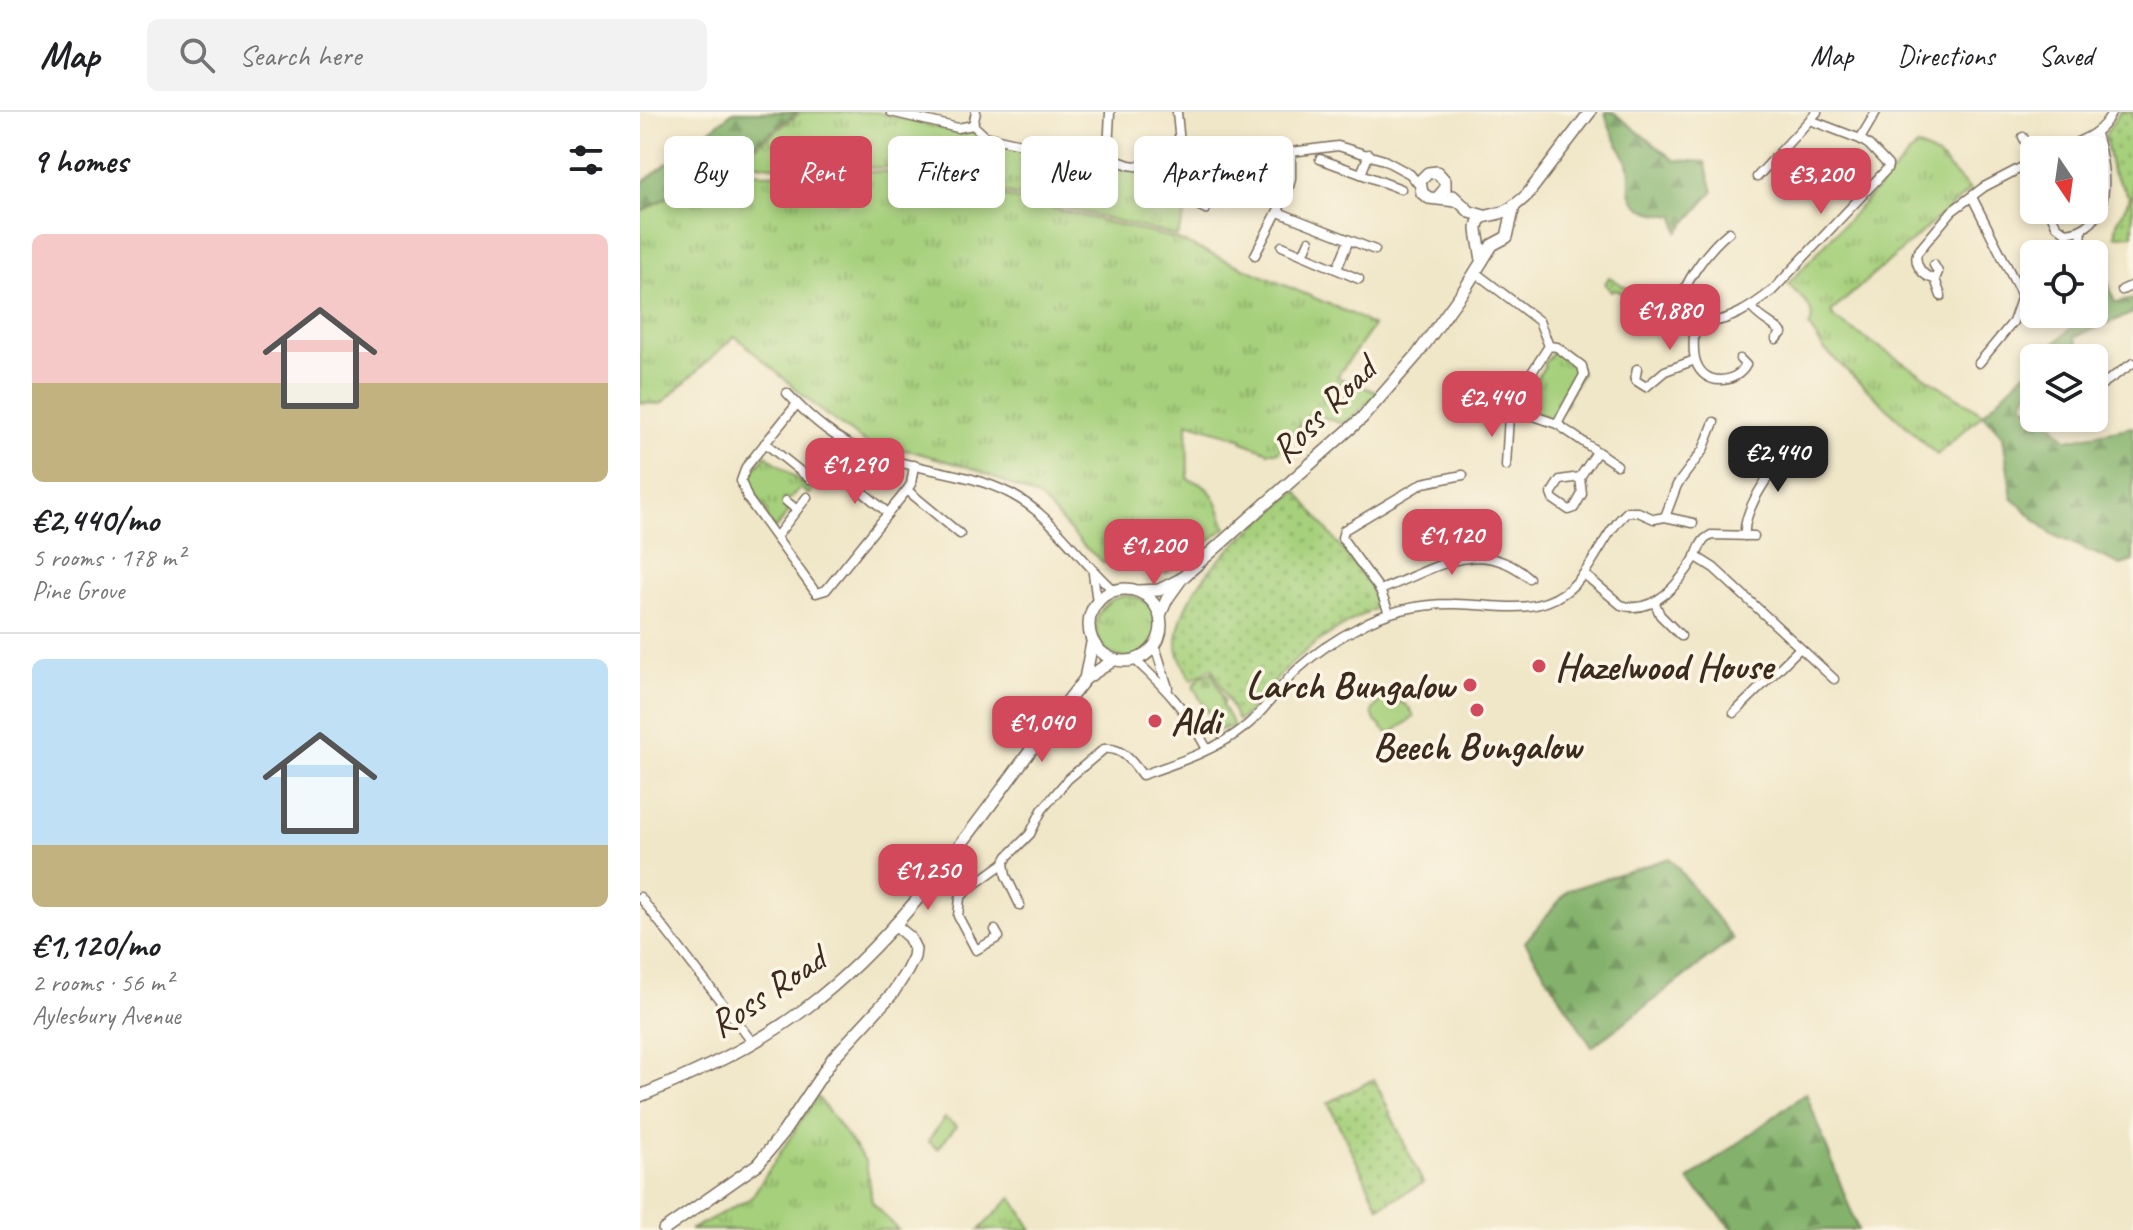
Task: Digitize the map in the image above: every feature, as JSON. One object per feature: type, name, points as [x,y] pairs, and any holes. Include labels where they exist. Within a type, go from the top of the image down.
[{"type":"main road","points":[[1456,201],[1426,196],[1422,180],[1437,172],[1456,201],[1470,212],[1484,216],[1499,214],[1514,206],[1544,174],[1590,112]]},
{"type":"main road","points":[[1438,197],[1446,185]]},
{"type":"main road","points":[[1470,212],[1479,234],[1492,245],[1507,237],[1514,206]]},
{"type":"main road","points":[[1499,214],[1509,227]]},
{"type":"main road","points":[[1479,267],[1479,234],[1484,216]]},
{"type":"main road","name":"Ross Road","points":[[1182,578],[1362,418],[1417,355],[1492,245]]},
{"type":"main road","points":[[1085,679],[1092,643],[1088,621],[1097,602],[1113,590],[1159,590],[1182,578]]},
{"type":"main road","points":[[1160,615],[1182,578]]},
{"type":"main road","points":[[1092,643],[1103,655],[1114,660],[1135,660],[1155,646],[1161,628],[1160,615],[1152,601],[1139,591]]},
{"type":"main road","points":[[1085,679],[1114,660]]},
{"type":"main road","name":"Ross Road","points":[[640,1096],[753,1043],[782,1026],[833,987],[895,925],[1085,679]]},
{"type":"main road","points":[[664,1230],[758,1164],[833,1058],[892,994],[907,971],[915,949],[909,937],[895,925]]},
{"type":"street","points":[[891,112],[958,128],[973,125]]},
{"type":"street","points":[[973,125],[976,112]]},
{"type":"street","points":[[1109,136],[1110,112]]},
{"type":"street","points":[[1177,112],[1179,136]]},
{"type":"street","points":[[1757,177],[1817,112]]},
{"type":"street","points":[[1860,139],[1876,112]]},
{"type":"street","points":[[2091,136],[2105,127],[2112,112]]},
{"type":"street","points":[[1663,314],[1695,324],[1718,321],[1751,307],[1781,282],[1887,169],[1885,159],[1860,139],[1810,120]]},
{"type":"street","points":[[973,125],[985,136],[1021,144]]},
{"type":"street","points":[[2057,224],[2066,233],[2082,230],[2097,217],[2102,201],[2104,162],[2096,134]]},
{"type":"street","points":[[1293,152],[1338,146],[1369,154],[1422,180]]},
{"type":"street","points":[[1361,174],[1369,154]]},
{"type":"street","points":[[1320,159],[1401,189]]},
{"type":"street","points":[[1935,279],[1928,278],[1918,266],[1917,253],[1952,211],[1984,187],[2020,167]]},
{"type":"street","points":[[1972,197],[2022,296],[2013,322],[1979,363]]},
{"type":"street","points":[[1255,255],[1280,208]]},
{"type":"street","points":[[1278,212],[1375,250]]},
{"type":"street","points":[[2081,240],[2082,230]]},
{"type":"street","points":[[1268,231],[1303,255],[1359,279]]},
{"type":"street","points":[[1678,317],[1679,303],[1694,273],[1717,242],[1729,232]]},
{"type":"street","points":[[1337,269],[1349,240]]},
{"type":"street","points":[[1303,255],[1309,241]]},
{"type":"street","points":[[1934,265],[1941,296]]},
{"type":"street","points":[[1479,267],[1539,321],[1549,346]]},
{"type":"street","points":[[2122,290],[2133,285]]},
{"type":"street","points":[[1751,307],[1760,318],[1782,333],[1776,339]]},
{"type":"street","points":[[1695,324],[1695,360],[1707,377],[1720,381],[1734,378],[1746,365],[1740,359]]},
{"type":"street","points":[[1506,466],[1507,414],[1549,346]]},
{"type":"street","points":[[1549,346],[1557,347],[1584,370],[1557,424]]},
{"type":"street","points":[[1637,369],[1635,380],[1641,387],[1646,387],[1665,371],[1695,360]]},
{"type":"street","points":[[2108,380],[2133,363]]},
{"type":"street","points":[[787,393],[823,427],[863,451],[971,478],[1009,493],[1033,507],[1113,590]]},
{"type":"street","points":[[1463,403],[1467,413],[1534,416],[1557,424],[1617,465]]},
{"type":"street","points":[[797,404],[746,467],[741,481],[748,499],[812,590],[819,594],[826,590],[907,490],[914,465]]},
{"type":"street","points":[[1665,517],[1677,485],[1706,443],[1714,422]]},
{"type":"street","points":[[1696,436],[1706,443]]},
{"type":"street","points":[[765,443],[810,479]]},
{"type":"street","points":[[1584,574],[1621,605],[1636,607],[1655,603],[1674,584],[1700,544],[1711,535],[1749,536],[1744,528],[1750,507],[1788,447]]},
{"type":"street","points":[[1580,477],[1597,452]]},
{"type":"street","points":[[842,475],[888,513]]},
{"type":"street","points":[[1389,613],[1380,590],[1342,538],[1344,530],[1423,483],[1463,475]]},
{"type":"street","points":[[861,490],[870,479]]},
{"type":"street","points":[[907,490],[960,534]]},
{"type":"street","points":[[776,537],[807,497]]},
{"type":"street","points":[[786,501],[797,510]]},
{"type":"street","points":[[995,930],[999,937],[976,950],[958,916],[957,903],[968,889],[1004,863],[1030,834],[1042,810],[1068,779],[1098,752],[1110,748],[1124,754],[1142,775],[1176,764],[1243,729],[1298,669],[1345,634],[1389,613],[1412,607],[1451,604],[1524,608],[1561,595],[1584,574],[1627,512],[1638,512],[1654,519],[1665,517],[1693,523]]},
{"type":"street","points":[[1675,533],[1677,520]]},
{"type":"street","points":[[1380,590],[1451,560],[1475,556],[1495,558],[1529,578]]},
{"type":"street","points":[[1695,556],[1714,568],[1834,679]]},
{"type":"street","points":[[1093,572],[1097,602]]},
{"type":"street","points":[[1655,603],[1660,615],[1681,636]]},
{"type":"street","points":[[1155,646],[1168,690]]},
{"type":"street","points":[[1734,713],[1799,649]]},
{"type":"street","points":[[1135,660],[1168,690],[1190,716],[1207,749]]},
{"type":"street","points":[[1004,863],[1006,876],[1020,905]]},
{"type":"street","points":[[640,897],[753,1043]]},
{"type":"green space","points":[[733,112],[797,112],[754,145],[754,136],[702,136]]},
{"type":"green space","points":[[801,112],[876,112],[959,133],[972,131],[977,136],[888,136],[888,167],[872,168],[872,136],[770,136],[770,166],[754,163],[754,148]]},
{"type":"green space","points":[[1605,112],[1613,112],[1674,160],[1705,162],[1713,192],[1678,232],[1675,216],[1650,212],[1634,201],[1628,164]]},
{"type":"green space","points":[[2120,112],[2133,112],[2133,146],[2130,147],[2133,151],[2133,235],[2115,236],[2117,223],[2130,198],[2112,171],[2108,136],[2105,135]]},
{"type":"green space","points":[[1005,144],[1021,147],[1021,197],[1005,193]]},
{"type":"green space","points":[[1917,146],[1938,156],[1970,190],[1831,312],[1834,318],[1983,414],[1937,455],[1824,349],[1809,327],[1810,309],[1788,284]]},
{"type":"green space","points":[[664,165],[664,199],[640,212],[640,184]]},
{"type":"green space","points":[[1118,165],[1134,171],[1134,208],[1188,208],[1177,236],[1065,208],[1118,208]]},
{"type":"green space","points":[[888,171],[888,208],[1005,208],[1005,196],[1021,200],[1021,208],[1052,208],[1176,239],[1352,314],[1373,326],[1337,377],[1379,393],[1344,424],[1310,413],[1278,452],[1269,452],[1242,442],[1243,439],[1187,422],[1188,479],[1210,491],[1226,528],[1167,573],[1104,563],[1040,498],[975,469],[911,451],[869,445],[825,414],[735,336],[661,404],[640,403],[640,212],[664,199],[664,208],[754,208],[754,172],[770,174],[770,208],[872,208],[872,172]]},
{"type":"green space","points":[[1609,277],[1637,294],[1632,309],[1624,295],[1615,289],[1611,291],[1605,284]]},
{"type":"green space","points":[[2108,282],[2115,303],[2133,299],[2133,313],[2108,323]]},
{"type":"green space","points":[[2071,328],[2096,328],[2074,337],[2078,344],[2054,344]]},
{"type":"green space","points":[[1554,351],[1563,353],[1582,373],[1566,399],[1568,401],[1556,418],[1520,411],[1515,404]]},
{"type":"green space","points":[[2020,378],[2020,432],[2060,432],[2067,440],[2133,427],[2133,561],[2121,565],[2051,534],[2012,498],[2003,436],[1983,414]]},
{"type":"green space","points":[[766,455],[803,484],[813,474],[820,480],[809,495],[801,488],[790,499],[784,499],[789,512],[775,529],[767,518],[767,511],[751,488],[747,488],[748,473]]},
{"type":"green space","points":[[1297,491],[1373,589],[1377,607],[1309,648],[1238,721],[1212,668],[1191,680],[1177,649],[1180,622],[1190,599],[1221,558]]},
{"type":"green space","points":[[1127,596],[1139,598],[1149,605],[1156,615],[1156,639],[1149,649],[1139,656],[1127,658],[1115,656],[1105,649],[1098,639],[1096,627],[1098,615],[1105,605],[1115,598]]},
{"type":"green space","points":[[1212,672],[1224,701],[1222,705],[1234,726],[1218,731],[1193,686],[1201,676]]},
{"type":"green space","points":[[1387,699],[1404,704],[1414,717],[1389,735],[1375,721],[1372,712],[1379,702]]},
{"type":"green space","points":[[1670,858],[1733,939],[1592,1047],[1525,942],[1568,890]]},
{"type":"green space","points":[[1374,1079],[1423,1183],[1379,1207],[1328,1103]]},
{"type":"green space","points":[[1806,1093],[1858,1230],[1734,1230],[1688,1180]]},
{"type":"green space","points":[[817,1096],[866,1162],[872,1202],[898,1230],[690,1230],[751,1198]]},
{"type":"green space","points":[[945,1118],[956,1126],[938,1149],[928,1141]]},
{"type":"green space","points":[[1012,1197],[1032,1230],[979,1230]]},
{"type":"place","name":"Hazelwood House","points":[[1539,666]]},
{"type":"place","name":"Larch Bungalow","points":[[1470,685]]},
{"type":"place","name":"Beech Bungalow","points":[[1477,710]]},
{"type":"place","name":"Aldi","points":[[1155,721]]}]
